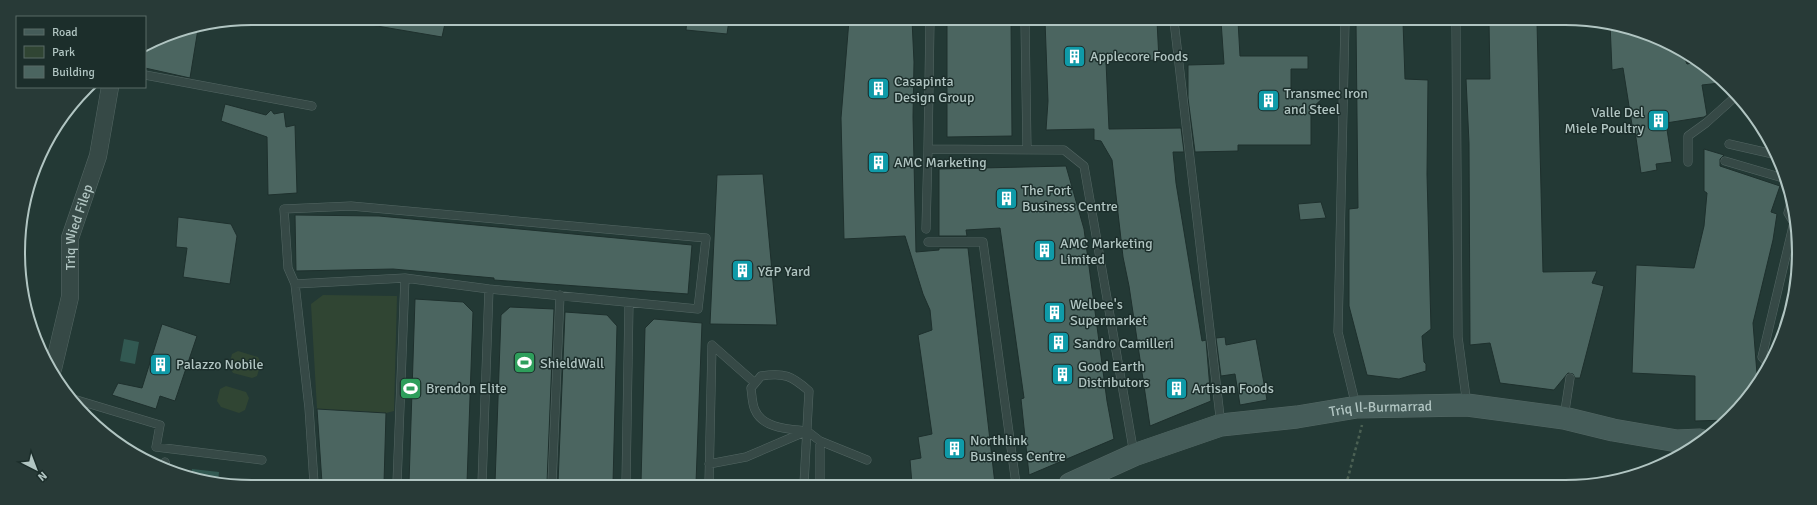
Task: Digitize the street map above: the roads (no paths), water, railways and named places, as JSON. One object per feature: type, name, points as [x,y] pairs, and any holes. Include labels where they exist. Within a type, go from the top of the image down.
[{"type":"street","name":"Triq Wied Filep","points":[[55,366],[70,298],[70,238],[98,156],[110,88]]},
{"type":"street","name":"Triq Il-Burmarrad","points":[[1079,480],[1134,455],[1221,425],[1297,417],[1361,407],[1467,405],[1564,418],[1613,430],[1677,441],[1693,440]]},
{"type":"lane","points":[[926,230],[930,25]]},
{"type":"lane","points":[[1025,25],[1027,150]]},
{"type":"lane","points":[[1174,25],[1221,425]]},
{"type":"lane","points":[[1345,25],[1338,332],[1361,407]]},
{"type":"lane","points":[[1456,25],[1458,337],[1467,405]]},
{"type":"lane","points":[[146,75],[312,106]]},
{"type":"lane","points":[[1688,162],[1688,136],[1706,123],[1733,99]]},
{"type":"lane","points":[[1729,144],[1770,153]]},
{"type":"lane","points":[[928,149],[1064,150],[1084,166],[1134,455]]},
{"type":"lane","points":[[1725,162],[1779,177]]},
{"type":"lane","points":[[295,284],[405,278],[488,289],[698,309],[706,238],[351,206],[284,209],[288,268],[295,284],[310,408],[314,480]]},
{"type":"lane","points":[[1765,360],[1762,357],[1791,233]]},
{"type":"lane","points":[[928,242],[983,242],[1015,480]]},
{"type":"lane","points":[[397,480],[405,278]]},
{"type":"lane","points":[[482,480],[488,289]]},
{"type":"lane","points":[[552,480],[560,295]]},
{"type":"lane","points":[[626,480],[629,303]]},
{"type":"lane","points":[[708,480],[712,345],[755,383]]},
{"type":"lane","points":[[804,480],[807,431],[809,391],[795,379],[775,373],[761,376],[751,388],[755,411],[767,424],[782,428],[807,431],[820,441],[868,460]]},
{"type":"lane","points":[[1564,418],[1570,378]]},
{"type":"lane","points":[[79,401],[160,425],[156,447],[262,460]]},
{"type":"lane","points":[[709,464],[746,457],[807,431]]},
{"type":"lane","points":[[820,441],[820,480]]},
{"type":"place","name":"Applecore Foods","points":[[1075,56]]},
{"type":"place","name":"Casapinta Design Group","points":[[878,89]]},
{"type":"place","name":"Transmec Iron and Steel","points":[[1269,101]]},
{"type":"place","name":"Valle Del Miele Poultry","points":[[1659,120]]},
{"type":"place","name":"AMC Marketing","points":[[878,162]]},
{"type":"place","name":"The Fort Business Centre","points":[[1007,198]]},
{"type":"place","name":"AMC Marketing Limited","points":[[1045,251]]},
{"type":"place","name":"Y&P Yard","points":[[742,271]]},
{"type":"place","name":"Welbee's Supermarket","points":[[1054,312]]},
{"type":"place","name":"Sandro Camilleri","points":[[1058,343]]},
{"type":"place","name":"ShieldWall","points":[[525,363]]},
{"type":"place","name":"Palazzo Nobile","points":[[161,364]]},
{"type":"place","name":"Good Earth Distributors","points":[[1062,374]]},
{"type":"place","name":"Brendon Elite","points":[[410,388]]},
{"type":"place","name":"Artisan Foods","points":[[1176,388]]},
{"type":"place","name":"Northlink Business Centre","points":[[955,448]]}]
